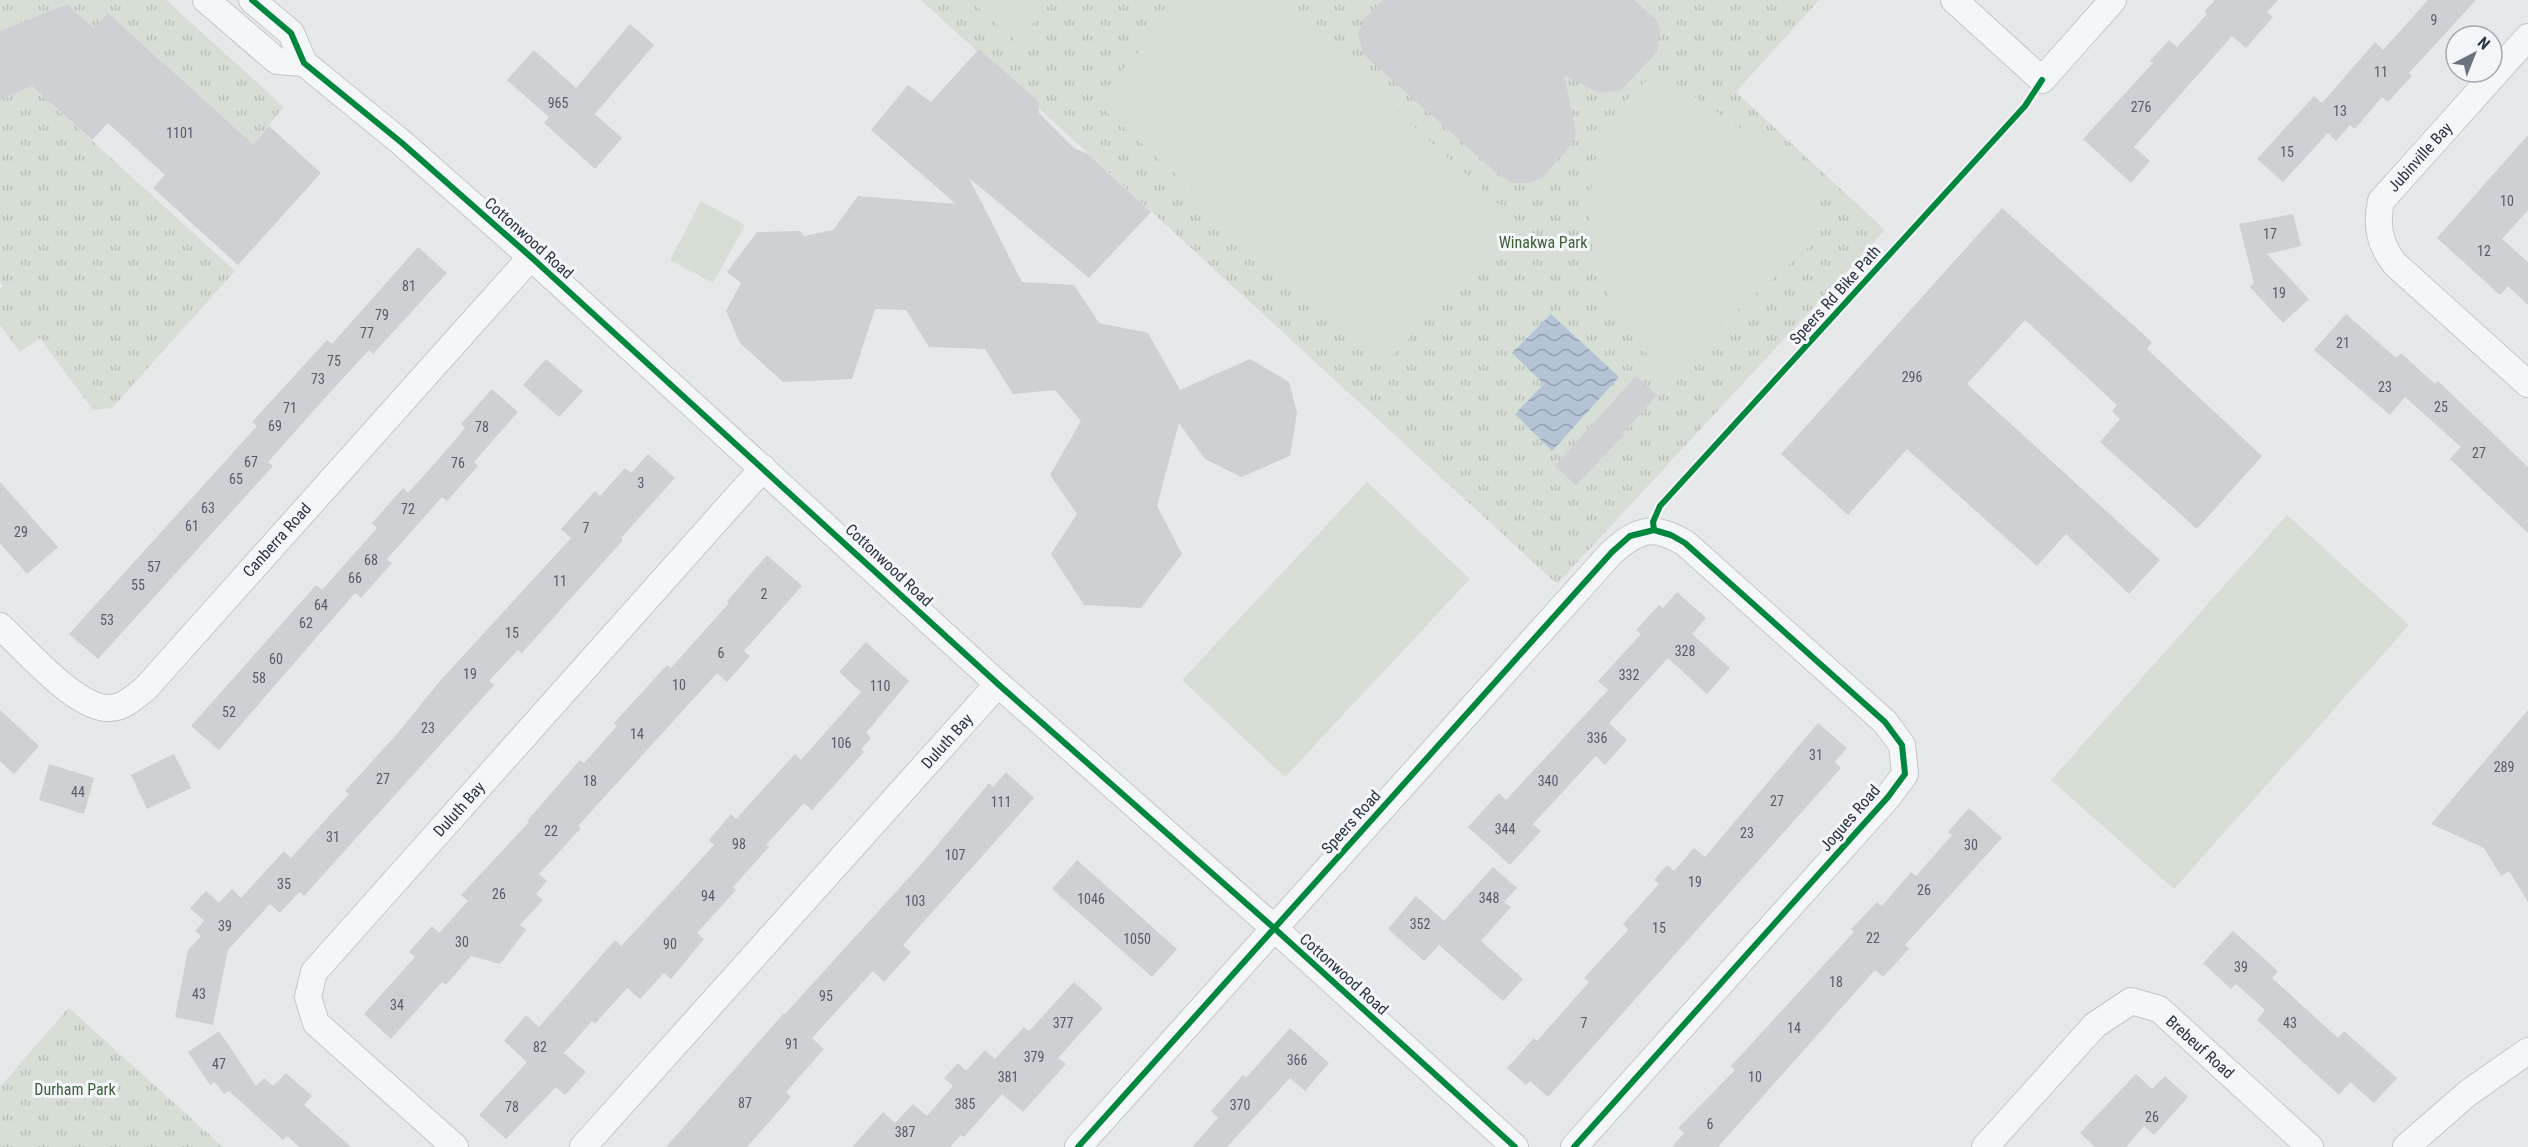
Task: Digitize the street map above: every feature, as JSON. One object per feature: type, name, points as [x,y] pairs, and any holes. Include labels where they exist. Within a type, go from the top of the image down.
[{"type":"street","points":[[206,0],[277,61],[304,63]]},
{"type":"street","name":"Cottonwood Road","points":[[252,0],[291,33],[304,63],[402,142],[531,256],[998,684],[1274,928],[1515,1147]]},
{"type":"street","points":[[1954,0],[2042,80],[2113,0]]},
{"type":"street","name":"Jubinville Bay","points":[[2528,37],[2381,201],[2377,219],[2380,240],[2395,264],[2528,384]]},
{"type":"street","name":"Canberra Road","points":[[0,626],[84,703],[109,708],[127,703],[145,688],[531,256]]},
{"type":"street","name":"Duluth Bay","points":[[455,1147],[316,1023],[308,997],[314,972],[763,468]]},
{"type":"street","name":"Speers Road","points":[[1078,1147],[1612,552],[1630,536],[1654,530]]},
{"type":"street","name":"Jogues Road","points":[[1574,1147],[1888,797],[1905,774],[1902,745],[1885,722],[1685,543],[1671,535],[1654,530]]},
{"type":"street","name":"Duluth Bay","points":[[583,1147],[998,684]]},
{"type":"street","name":"Brebeuf Road","points":[[1985,1147],[2095,1025],[2131,1001],[2159,1009],[2310,1147]]},
{"type":"street","points":[[2406,1147],[2468,1093],[2528,1051]]},
{"type":"green space","points":[[0,0],[166,0],[284,107],[253,144],[108,13],[94,28],[67,4],[0,31]]},
{"type":"green space","name":"Winakwa Park","points":[[921,0],[1819,0],[1736,92],[1885,230],[1557,584]]},
{"type":"green space","points":[[969,0],[1053,0],[1017,42]]},
{"type":"green space","points":[[1186,0],[1276,0],[1517,221],[1384,365],[1095,101]]},
{"type":"green space","points":[[1657,70],[1779,156],[1817,188],[1817,240],[1664,375],[1628,330],[1604,287],[1596,264],[1590,212],[1595,164],[1606,128],[1615,113]]},
{"type":"green space","points":[[32,86],[235,271],[112,408],[93,410],[40,338],[20,352],[0,325],[0,289],[3,286],[0,282],[0,100]]},
{"type":"green space","points":[[701,201],[745,225],[713,283],[670,260]]},
{"type":"green space","points":[[1367,482],[1470,579],[1285,777],[1182,680]]},
{"type":"green space","points":[[2287,515],[2409,625],[2174,889],[2051,780]]},
{"type":"green space","name":"Durham Park","points":[[69,1007],[223,1147],[0,1147],[0,1087]]},
{"type":"water","points":[[1551,314],[1619,377],[1552,451],[1515,414],[1544,384],[1512,353]]},
{"type":"building","points":[[1383,0],[1634,0],[1657,20],[1660,31],[1657,52],[1621,90],[1599,93],[1564,75],[1576,134],[1570,146],[1542,178],[1529,183],[1513,183],[1500,176],[1363,54],[1358,32],[1365,18]]},
{"type":"building","points":[[2215,0],[2278,0],[2267,12],[2273,17],[2246,48],[2232,36],[2134,147],[2150,161],[2131,183],[2083,139],[2153,63],[2150,61],[2169,40],[2177,47],[2207,14],[2204,12]]},
{"type":"building","points":[[2428,0],[2476,0],[2454,24],[2444,24],[2444,35],[2409,73],[2412,76],[2388,102],[2382,97],[2355,129],[2350,125],[2336,141],[2328,133],[2283,182],[2257,159],[2314,96],[2322,103],[2375,42],[2383,50]]},
{"type":"building","points":[[67,4],[94,28],[108,13],[253,144],[269,126],[321,173],[238,265],[153,188],[165,175],[108,123],[92,140],[32,86],[0,100],[0,31]]},
{"type":"building","points":[[630,24],[654,45],[595,114],[622,138],[595,169],[544,123],[549,117],[507,80],[534,50],[576,88]]},
{"type":"building","points":[[979,49],[1038,101],[1039,113],[1074,148],[1088,154],[1151,212],[1089,278],[969,178],[1022,282],[1074,285],[1099,323],[1148,333],[1180,390],[1250,359],[1289,382],[1297,413],[1290,456],[1241,477],[1205,459],[1179,423],[1157,506],[1182,554],[1141,608],[1084,605],[1051,554],[1077,514],[1050,475],[1081,421],[1055,390],[1013,394],[985,349],[929,347],[906,310],[875,309],[852,379],[783,382],[740,343],[726,311],[741,283],[727,272],[757,232],[800,231],[804,236],[833,230],[858,196],[956,204],[871,130],[908,85],[931,102]]},
{"type":"building","points":[[2528,135],[2528,210],[2502,239],[2528,262],[2528,305],[2508,286],[2500,295],[2437,238]]},
{"type":"building","points":[[2002,208],[2152,342],[2147,349],[2262,456],[2197,529],[2100,442],[2120,419],[2112,411],[2117,405],[2025,320],[1967,384],[2160,560],[2129,594],[2066,534],[2037,566],[1907,449],[1848,515],[1781,454]]},
{"type":"building","points":[[2293,214],[2301,246],[2267,254],[2309,299],[2283,323],[2250,287],[2254,283],[2239,224]]},
{"type":"building","points":[[418,247],[447,273],[373,354],[369,350],[324,399],[268,462],[273,466],[98,659],[69,634],[257,426],[252,422],[327,340],[332,344]]},
{"type":"building","points":[[2346,314],[2396,358],[2401,353],[2435,384],[2438,381],[2528,467],[2528,533],[2450,459],[2461,447],[2405,397],[2390,415],[2314,350]]},
{"type":"building","points":[[546,359],[583,391],[559,417],[523,385]]},
{"type":"building","points":[[1636,376],[1657,395],[1623,433],[1625,434],[1576,485],[1555,466]]},
{"type":"building","points":[[492,389],[518,412],[474,462],[478,466],[447,501],[442,497],[387,559],[392,563],[361,598],[355,593],[219,750],[191,726],[316,585],[322,590],[377,528],[372,523],[403,488],[408,493],[437,461],[465,428],[461,424]]},
{"type":"building","points":[[648,454],[675,478],[621,538],[623,540],[522,653],[518,650],[489,681],[494,685],[304,896],[299,892],[280,913],[270,904],[228,950],[213,1025],[175,1017],[188,950],[201,936],[195,931],[204,921],[190,908],[206,891],[219,903],[232,889],[241,898],[284,851],[291,858],[349,794],[345,791],[397,734],[440,681],[571,538],[561,529],[595,491],[600,496],[625,468],[631,473]]},
{"type":"building","points":[[0,482],[58,547],[27,574],[0,543]]},
{"type":"building","points":[[767,555],[802,586],[744,651],[750,656],[727,682],[717,673],[578,826],[581,828],[539,874],[547,881],[536,894],[543,900],[520,925],[526,930],[500,964],[471,956],[446,985],[442,982],[391,1039],[364,1014],[415,957],[409,952],[432,926],[439,933],[468,901],[461,895],[529,822],[527,821],[580,760],[584,763],[617,726],[614,723],[667,665],[671,668],[729,603],[727,601]]},
{"type":"building","points":[[1677,592],[1706,618],[1692,634],[1730,668],[1707,694],[1668,658],[1609,723],[1627,740],[1605,765],[1596,756],[1533,824],[1541,831],[1510,865],[1468,827],[1499,793],[1506,800],[1608,690],[1598,681],[1641,634],[1636,630],[1659,605],[1663,608]]},
{"type":"building","points":[[866,642],[909,681],[866,733],[871,738],[861,749],[864,752],[812,810],[804,803],[766,845],[769,847],[733,887],[736,890],[697,933],[704,939],[671,979],[664,973],[640,999],[627,988],[595,1024],[592,1021],[564,1053],[586,1072],[565,1095],[556,1087],[506,1139],[479,1115],[527,1062],[504,1041],[526,1015],[539,1027],[615,940],[621,946],[714,845],[709,840],[731,814],[736,819],[795,754],[801,760],[861,692],[839,672]]},
{"type":"building","points":[[0,710],[39,746],[14,774],[0,761]]},
{"type":"building","points":[[2528,710],[2528,902],[2509,871],[2501,876],[2484,848],[2431,824]]},
{"type":"building","points":[[1818,723],[1847,748],[1835,762],[1841,768],[1548,1097],[1530,1081],[1526,1085],[1507,1068],[1534,1038],[1537,1041],[1589,982],[1584,978],[1628,930],[1623,924],[1659,884],[1654,880],[1667,865],[1674,871],[1694,848],[1705,857]]},
{"type":"building","points":[[174,754],[191,788],[147,809],[131,775]]},
{"type":"building","points":[[49,764],[94,778],[84,814],[39,800]]},
{"type":"building","points":[[1006,772],[1034,798],[903,945],[911,952],[884,982],[873,971],[812,1038],[824,1049],[786,1092],[791,1097],[747,1147],[666,1147],[784,1013],[923,862],[989,783],[993,787]]},
{"type":"building","points":[[1969,808],[2002,838],[1905,945],[1909,949],[1883,977],[1875,970],[1718,1147],[1672,1147],[1684,1133],[1678,1128],[1735,1070],[1731,1066],[1854,932],[1851,929],[1877,902],[1882,906],[1911,872],[1916,876],[1952,835],[1948,832]]},
{"type":"building","points":[[1077,860],[1177,949],[1152,977],[1052,889]]},
{"type":"building","points":[[1493,867],[1517,888],[1504,902],[1511,907],[1481,941],[1523,979],[1503,1001],[1439,945],[1424,961],[1388,929],[1416,896],[1444,921]]},
{"type":"building","points":[[2233,931],[2278,971],[2272,978],[2338,1038],[2344,1031],[2397,1078],[2374,1103],[2350,1082],[2339,1095],[2257,1020],[2265,1010],[2236,984],[2231,989],[2203,963]]},
{"type":"building","points":[[1074,982],[1103,1008],[1058,1058],[1066,1064],[1023,1112],[1002,1094],[964,1137],[961,1135],[950,1147],[852,1147],[883,1112],[895,1123],[913,1104],[927,1116],[953,1086],[944,1078],[958,1063],[966,1071],[985,1050],[995,1059],[1024,1027],[1029,1031]]},
{"type":"building","points":[[1290,1028],[1329,1063],[1305,1091],[1290,1078],[1227,1147],[1192,1147],[1218,1118],[1211,1111],[1243,1075],[1246,1078]]},
{"type":"building","points":[[219,1031],[256,1086],[264,1078],[273,1086],[286,1073],[312,1096],[304,1105],[351,1147],[299,1147],[287,1136],[283,1140],[229,1091],[224,1094],[215,1082],[210,1085],[188,1052]]},
{"type":"building","points":[[2136,1074],[2152,1089],[2165,1076],[2188,1097],[2154,1135],[2144,1126],[2126,1147],[2095,1147],[2080,1133]]},
{"type":"cycle path","points":[[252,0],[291,33],[304,63],[402,143],[531,257],[998,684],[1274,928],[1515,1147]]},
{"type":"cycle path","name":"Speers Rd Bike Path","points":[[1654,530],[1653,522],[1660,506],[2025,106],[2042,80]]},
{"type":"cycle path","points":[[1078,1147],[1612,552],[1630,536],[1654,530]]},
{"type":"cycle path","points":[[1574,1147],[1888,797],[1905,774],[1902,745],[1885,722],[1685,543],[1671,535],[1654,530]]}]
